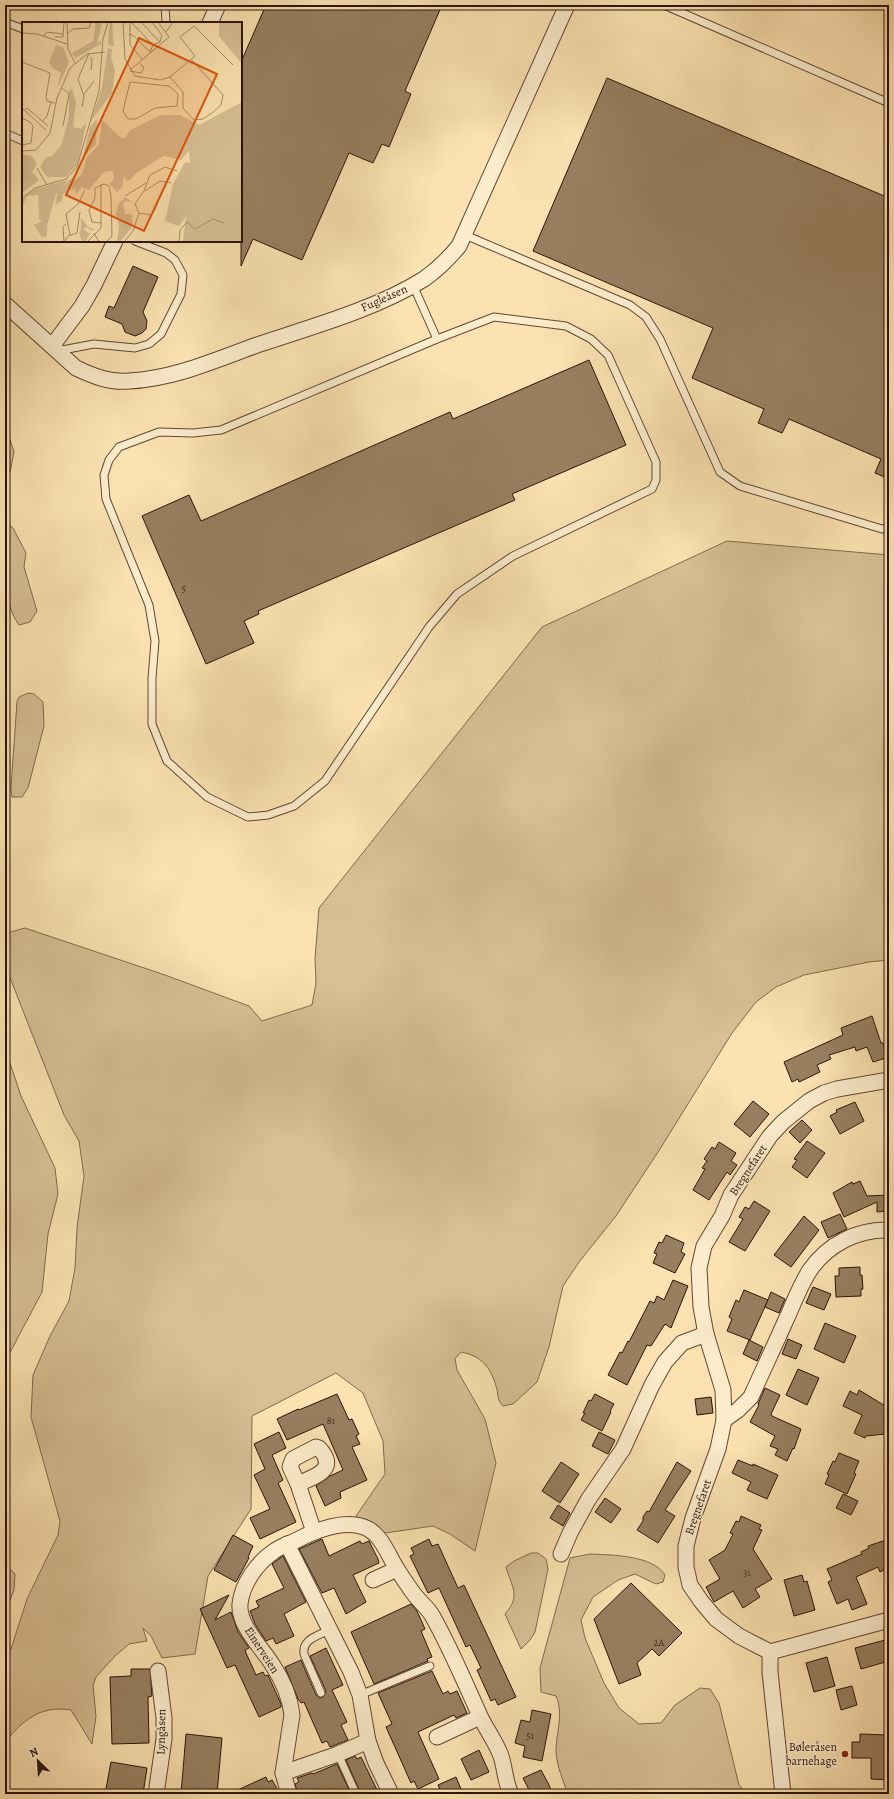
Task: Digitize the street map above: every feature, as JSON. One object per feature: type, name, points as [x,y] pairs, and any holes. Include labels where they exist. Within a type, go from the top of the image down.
[{"type":"street","points":[[210,22],[218,5]]},
{"type":"street","name":"Fugleåsen","points":[[5,304],[76,368],[91,375],[108,380],[127,382],[147,380],[198,366],[325,322],[413,285],[444,263],[459,246],[568,5]]},
{"type":"street","points":[[54,348],[94,286],[115,242]]},
{"type":"street","name":"Bregnefaret","points":[[770,1652],[739,1636],[716,1619],[690,1585],[686,1567],[686,1546],[693,1518],[718,1449],[724,1420],[723,1390],[706,1334],[701,1307],[699,1268],[704,1246],[732,1195],[770,1136],[795,1111],[824,1093],[837,1089],[889,1080]]},
{"type":"street","points":[[724,1420],[738,1410],[751,1397],[800,1289],[810,1270],[819,1259],[833,1247],[855,1235],[889,1230]]},
{"type":"street","points":[[561,1554],[570,1533],[588,1500],[623,1449],[652,1385],[665,1362],[682,1343],[706,1334]]},
{"type":"street","points":[[298,1484],[314,1532]]},
{"type":"street","name":"Einerveien","points":[[289,1794],[283,1773],[292,1715],[291,1706],[282,1680],[272,1664],[256,1644],[244,1621],[240,1605],[248,1580],[259,1564],[273,1552],[314,1532],[329,1527],[363,1526],[369,1529],[381,1542],[397,1569],[432,1615],[450,1648],[480,1717],[501,1756],[510,1794]]},
{"type":"street","points":[[288,1544],[360,1695],[368,1741],[376,1763],[391,1794]]},
{"type":"street","points":[[373,1580],[397,1569]]},
{"type":"street","points":[[783,1794],[770,1672],[770,1652],[889,1620]]},
{"type":"street","name":"Lyngåsen","points":[[156,1794],[164,1739],[164,1718],[158,1671]]},
{"type":"street","points":[[437,1737],[480,1717]]},
{"type":"street","points":[[283,1773],[338,1754],[368,1741]]},
{"type":"lane","points":[[165,5],[166,22]]},
{"type":"lane","points":[[664,5],[889,104]]},
{"type":"lane","points":[[5,22],[22,29]]},
{"type":"lane","points":[[5,133],[22,141]]},
{"type":"lane","points":[[465,235],[630,305],[646,317],[660,339],[720,472],[740,486],[882,529],[889,528]]},
{"type":"lane","points":[[54,348],[94,344],[134,348],[149,344],[161,334],[181,294],[183,275],[175,260],[166,253],[138,242]]},
{"type":"lane","points":[[413,285],[437,339]]},
{"type":"lane","points":[[494,317],[566,326],[591,339],[608,355],[656,462],[656,480],[652,489],[513,556],[457,594],[429,627],[325,781],[294,806],[268,815],[248,817],[207,797],[167,761],[152,724],[152,678],[155,641],[149,605],[106,499],[104,475],[109,460],[120,448],[160,432],[193,433],[221,430],[437,339],[494,317]]},
{"type":"lane","points":[[321,1693],[304,1654],[303,1647],[306,1642],[329,1630]]},
{"type":"lane","points":[[360,1695],[430,1666]]},
{"type":"lane","points":[[338,1754],[356,1794]]},
{"type":"shaded area","points":[[5,428],[14,452],[10,472],[5,484]]},
{"type":"shaded area","points":[[5,521],[13,528],[26,553],[24,567],[37,611],[30,622],[19,625],[13,614],[6,589],[4,561]]},
{"type":"shaded area","points":[[727,541],[889,555],[889,960],[869,962],[804,975],[776,987],[756,1002],[732,1033],[660,1149],[616,1216],[579,1262],[563,1286],[549,1347],[537,1382],[513,1404],[503,1406],[498,1399],[494,1379],[484,1363],[474,1356],[461,1352],[455,1359],[457,1370],[485,1419],[496,1463],[475,1551],[450,1534],[433,1526],[385,1533],[356,1516],[385,1474],[383,1441],[363,1393],[336,1373],[252,1416],[251,1509],[208,1576],[195,1654],[162,1658],[151,1636],[143,1628],[147,1641],[129,1644],[115,1656],[96,1677],[93,1685],[96,1716],[92,1744],[71,1710],[60,1709],[42,1712],[34,1716],[19,1727],[5,1742],[5,1648],[11,1649],[27,1599],[58,1535],[60,1521],[31,1417],[33,1375],[50,1336],[69,1301],[75,1268],[77,1228],[84,1176],[79,1141],[64,1115],[5,965],[5,938],[7,933],[25,928],[165,975],[249,1006],[262,1021],[312,1005],[316,983],[315,959],[319,908],[542,627]]},
{"type":"shaded area","points":[[28,693],[34,694],[43,702],[44,726],[28,788],[22,797],[12,797],[11,787],[17,702],[19,697]]},
{"type":"shaded area","points":[[5,1048],[21,1096],[55,1168],[58,1194],[48,1234],[42,1292],[5,1362]]},
{"type":"shaded area","points":[[531,1553],[538,1553],[546,1559],[548,1569],[535,1632],[530,1640],[521,1649],[505,1614],[510,1608],[514,1597],[513,1586],[506,1567],[514,1561]]},
{"type":"shaded area","points":[[590,1554],[631,1557],[642,1560],[659,1568],[665,1575],[663,1582],[656,1584],[635,1574],[618,1580],[593,1597],[581,1620],[585,1638],[604,1683],[619,1708],[639,1724],[661,1723],[675,1705],[700,1688],[710,1689],[719,1703],[739,1785],[747,1794],[568,1794],[559,1768],[556,1752],[560,1717],[558,1703],[556,1696],[541,1692],[540,1668],[570,1558]]},
{"type":"shaded area","points":[[5,1569],[10,1569],[15,1574],[14,1590],[5,1613]]},
{"type":"building","points":[[266,5],[442,5],[405,91],[411,94],[389,147],[382,144],[373,163],[349,153],[302,260],[253,239],[241,266],[242,60]]},
{"type":"building","points":[[607,78],[889,198],[889,479],[875,473],[881,459],[789,419],[782,433],[758,423],[764,409],[692,378],[713,328],[533,251]]},
{"type":"building","points":[[133,266],[158,277],[143,312],[147,321],[146,329],[142,333],[135,336],[125,332],[122,324],[105,317],[109,306],[114,308]]},
{"type":"building","points":[[589,360],[626,445],[512,494],[515,500],[258,611],[259,614],[244,621],[254,643],[206,664],[142,516],[189,495],[201,521],[450,412],[453,419]]},
{"type":"building","points":[[872,1016],[881,1043],[883,1043],[889,1057],[873,1062],[867,1047],[856,1051],[855,1047],[829,1055],[831,1059],[817,1065],[820,1072],[799,1082],[798,1079],[792,1082],[784,1062],[843,1035],[841,1028]]},
{"type":"building","points":[[753,1101],[769,1114],[750,1137],[734,1124]]},
{"type":"building","points":[[855,1102],[864,1121],[840,1134],[830,1116],[837,1112],[836,1110]]},
{"type":"building","points":[[802,1120],[812,1130],[800,1143],[789,1132]]},
{"type":"building","points":[[807,1141],[825,1153],[807,1178],[792,1167],[797,1160],[794,1159]]},
{"type":"building","points":[[719,1142],[736,1153],[731,1161],[737,1165],[730,1175],[727,1172],[709,1200],[693,1190],[705,1169],[702,1168],[707,1161],[704,1159],[712,1147],[715,1149]]},
{"type":"building","points":[[860,1181],[867,1196],[889,1195],[889,1211],[877,1212],[877,1202],[844,1217],[833,1193],[852,1182],[853,1184]]},
{"type":"building","points":[[754,1201],[770,1211],[745,1251],[729,1242],[743,1219],[739,1217],[745,1207],[749,1209]]},
{"type":"building","points":[[840,1214],[847,1229],[828,1238],[821,1222]]},
{"type":"building","points":[[804,1216],[819,1230],[791,1267],[774,1255]]},
{"type":"building","points":[[666,1235],[684,1243],[681,1252],[685,1254],[675,1273],[653,1263],[657,1254],[654,1253],[659,1242],[662,1243]]},
{"type":"building","points":[[860,1267],[863,1289],[861,1289],[861,1296],[836,1297],[835,1276],[839,1276],[839,1268]]},
{"type":"building","points":[[673,1280],[688,1286],[671,1328],[665,1324],[651,1346],[647,1345],[627,1385],[608,1375],[620,1352],[622,1353],[628,1341],[629,1342],[650,1301],[654,1303],[657,1296],[664,1300]]},
{"type":"building","points":[[813,1287],[831,1294],[824,1310],[806,1303]]},
{"type":"building","points":[[744,1290],[768,1300],[750,1340],[727,1331],[732,1319],[729,1317],[736,1300],[739,1302]]},
{"type":"building","points":[[771,1292],[785,1299],[779,1313],[765,1307]]},
{"type":"building","points":[[825,1323],[856,1336],[844,1363],[814,1349]]},
{"type":"building","points":[[788,1339],[802,1345],[796,1359],[782,1354]]},
{"type":"building","points":[[749,1340],[763,1347],[757,1361],[743,1354]]},
{"type":"building","points":[[798,1369],[819,1378],[807,1405],[786,1395]]},
{"type":"building","points":[[765,1388],[780,1395],[771,1414],[772,1416],[801,1429],[794,1449],[793,1448],[787,1461],[775,1455],[778,1449],[770,1446],[775,1436],[750,1422],[759,1405],[758,1404]]},
{"type":"building","points":[[859,1390],[887,1407],[887,1419],[884,1420],[885,1434],[866,1436],[865,1438],[854,1433],[862,1415],[843,1406],[850,1391],[857,1395]]},
{"type":"building","points":[[337,1394],[349,1420],[352,1419],[359,1434],[356,1436],[360,1444],[352,1447],[367,1480],[340,1492],[341,1498],[325,1506],[316,1486],[330,1476],[343,1470],[323,1424],[287,1440],[277,1419]]},
{"type":"building","points":[[595,1394],[614,1404],[602,1431],[581,1420],[589,1400],[591,1401]]},
{"type":"building","points":[[711,1397],[713,1413],[697,1415],[695,1399]]},
{"type":"building","points":[[279,1432],[286,1448],[272,1455],[283,1480],[278,1483],[296,1522],[260,1539],[250,1518],[270,1509],[254,1475],[265,1469],[254,1444]]},
{"type":"building","points":[[599,1432],[615,1440],[608,1454],[592,1446]]},
{"type":"building","points":[[839,1453],[859,1461],[854,1473],[856,1474],[847,1494],[825,1484],[829,1475],[827,1474],[833,1461],[835,1462]]},
{"type":"building","points":[[738,1460],[753,1466],[753,1464],[778,1475],[767,1499],[747,1490],[751,1482],[732,1473]]},
{"type":"building","points":[[561,1462],[579,1474],[560,1503],[542,1491]]},
{"type":"building","points":[[677,1462],[691,1471],[665,1510],[675,1516],[658,1543],[637,1530],[643,1521],[643,1517],[647,1511],[649,1512]]},
{"type":"building","points":[[843,1494],[858,1501],[851,1515],[836,1508]]},
{"type":"building","points":[[605,1498],[621,1509],[611,1523],[595,1512]]},
{"type":"building","points":[[558,1505],[570,1513],[563,1526],[550,1518]]},
{"type":"building","points":[[741,1516],[761,1525],[759,1529],[762,1530],[753,1549],[772,1579],[755,1589],[760,1597],[743,1608],[733,1591],[714,1602],[706,1587],[720,1579],[709,1560],[725,1550],[733,1534],[730,1533],[736,1521],[739,1522]]},
{"type":"building","points":[[233,1535],[253,1546],[248,1557],[249,1558],[236,1582],[214,1570]]},
{"type":"building","points":[[322,1539],[329,1556],[360,1541],[362,1544],[369,1541],[378,1559],[379,1563],[353,1575],[366,1602],[346,1614],[334,1588],[322,1593],[299,1549]]},
{"type":"building","points":[[429,1539],[432,1546],[438,1544],[458,1588],[464,1585],[516,1697],[498,1705],[495,1699],[491,1701],[477,1670],[481,1668],[470,1645],[466,1647],[439,1588],[428,1593],[410,1556],[414,1554],[411,1548]]},
{"type":"building","points":[[889,1539],[889,1567],[880,1572],[878,1567],[856,1577],[867,1604],[852,1610],[848,1599],[837,1604],[828,1582],[832,1580],[827,1569],[862,1554],[861,1552],[869,1548],[868,1546]]},
{"type":"building","points":[[283,1556],[306,1602],[284,1614],[294,1636],[276,1644],[273,1638],[266,1641],[255,1624],[250,1611],[259,1607],[256,1601],[284,1588],[272,1564]]},
{"type":"building","points":[[802,1575],[804,1582],[807,1581],[815,1610],[794,1616],[784,1580]]},
{"type":"building","points":[[631,1583],[682,1633],[659,1656],[652,1649],[637,1663],[641,1675],[619,1684],[594,1619]]},
{"type":"building","points":[[229,1595],[215,1620],[231,1612],[238,1632],[249,1648],[245,1650],[256,1675],[263,1672],[265,1676],[268,1675],[281,1704],[281,1707],[259,1717],[235,1665],[227,1668],[200,1609]]},
{"type":"building","points":[[411,1604],[417,1611],[425,1629],[421,1631],[432,1657],[427,1659],[428,1661],[374,1684],[351,1632]]},
{"type":"building","points":[[889,1639],[889,1661],[861,1669],[855,1648]]},
{"type":"building","points":[[326,1648],[343,1685],[332,1690],[347,1722],[341,1725],[348,1740],[330,1747],[327,1741],[322,1743],[304,1702],[301,1703],[298,1699],[285,1667],[301,1660],[316,1695],[320,1698],[323,1697],[326,1691],[310,1656]]},
{"type":"building","points":[[827,1657],[835,1686],[814,1692],[806,1663]]},
{"type":"building","points":[[131,1669],[150,1669],[152,1696],[148,1697],[149,1743],[112,1744],[110,1677],[131,1676]]},
{"type":"building","points":[[432,1671],[443,1694],[448,1691],[450,1694],[457,1691],[467,1713],[456,1718],[454,1715],[418,1732],[439,1779],[418,1789],[414,1781],[411,1783],[386,1727],[392,1724],[378,1693]]},
{"type":"building","points":[[852,1686],[857,1705],[841,1710],[836,1690]]},
{"type":"building","points":[[532,1710],[551,1714],[542,1761],[523,1757],[525,1746],[515,1743],[521,1720],[530,1722]]},
{"type":"building","points":[[186,1734],[222,1738],[217,1794],[181,1794]]},
{"type":"building","points":[[860,1734],[889,1735],[889,1780],[871,1779],[871,1758],[852,1758],[852,1742],[860,1742]]},
{"type":"building","points":[[479,1750],[489,1772],[471,1780],[461,1759]]},
{"type":"building","points":[[355,1756],[357,1759],[361,1757],[379,1794],[361,1794],[346,1760]]},
{"type":"building","points":[[111,1762],[147,1768],[143,1794],[105,1794]]},
{"type":"building","points":[[337,1764],[351,1794],[298,1794],[295,1784],[299,1782],[297,1778],[312,1773],[313,1774]]},
{"type":"building","points":[[541,1770],[553,1794],[531,1794],[523,1778]]},
{"type":"building","points":[[266,1777],[268,1782],[272,1780],[280,1794],[229,1794]]},
{"type":"building","points":[[456,1777],[463,1794],[442,1794],[438,1785]]},
{"type":"place","name":"Bøleråsen barnehage","points":[[845,1754]]}]
